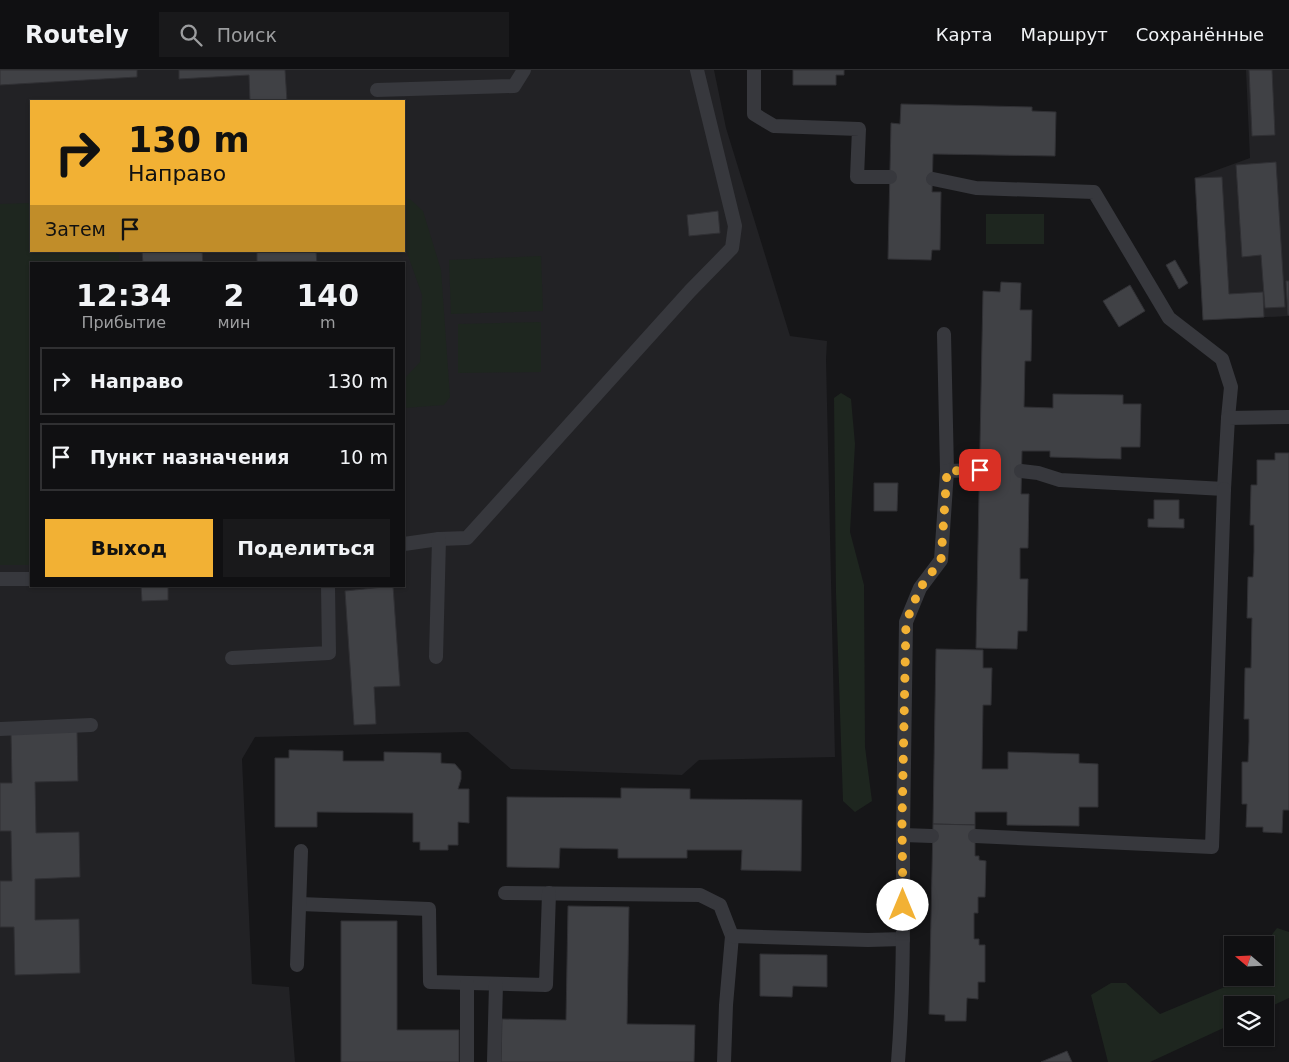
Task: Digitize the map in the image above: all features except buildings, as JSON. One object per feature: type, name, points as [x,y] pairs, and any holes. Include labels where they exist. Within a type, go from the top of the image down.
[{"type":"lane","points":[[377,90],[514,86],[524,70]]},
{"type":"lane","points":[[405,544],[439,539],[467,538],[690,291],[732,248],[735,226],[697,70]]},
{"type":"lane","points":[[754,70],[754,114],[774,126],[859,129],[857,177],[890,177]]},
{"type":"lane","points":[[933,179],[976,188],[1094,192],[1169,318],[1222,359],[1231,387],[1224,489],[1212,847],[975,836]]},
{"type":"lane","points":[[898,1062],[902,1014],[906,622],[920,588],[941,560],[947,471],[944,334]]},
{"type":"lane","points":[[1228,418],[1289,417]]},
{"type":"lane","points":[[947,471],[980,470]]},
{"type":"lane","points":[[1021,471],[1038,473],[1060,480],[1224,489]]},
{"type":"lane","points":[[436,656],[439,539]]},
{"type":"lane","points":[[0,579],[30,579]]},
{"type":"lane","points":[[232,658],[329,653],[328,587]]},
{"type":"lane","points":[[0,729],[91,725]]},
{"type":"lane","points":[[903,835],[932,836]]},
{"type":"lane","points":[[297,964],[301,851]]},
{"type":"lane","points":[[505,892],[700,895],[720,905],[732,936],[726,1005],[724,1062]]},
{"type":"lane","points":[[300,904],[430,909],[430,982],[546,985],[549,893]]},
{"type":"lane","points":[[732,936],[868,940],[903,939]]},
{"type":"lane","points":[[467,983],[467,1062]]},
{"type":"lane","points":[[494,1062],[496,984]]},
{"type":"shaded area","points":[[0,70],[714,70],[726,128],[790,336],[827,341],[835,757],[699,760],[682,775],[511,769],[468,732],[255,737],[242,759],[252,984],[289,987],[295,1062],[0,1062]]},
{"type":"shaded area","points":[[1246,70],[1289,70],[1289,316],[1203,320],[1195,178],[1250,158]]},
{"type":"shaded area","points":[[405,197],[411,200],[423,211],[441,270],[450,397],[444,405],[405,408],[405,378],[420,362],[422,295],[405,247]]},
{"type":"shaded area","points":[[30,203],[30,252],[119,252],[119,262],[30,262],[30,565],[0,565],[0,204]]},
{"type":"shaded area","points":[[986,214],[1044,214],[1044,244],[986,244]]},
{"type":"shaded area","points":[[541,256],[543,311],[451,314],[449,260]]},
{"type":"shaded area","points":[[541,322],[541,372],[458,373],[458,324]]},
{"type":"shaded area","points":[[841,393],[851,399],[855,444],[850,532],[864,585],[865,747],[872,801],[855,812],[843,801],[836,593],[834,398]]},
{"type":"shaded area","points":[[1277,928],[1289,932],[1289,998],[1274,1005],[1274,996],[1224,996],[1224,1028],[1150,1062],[1108,1062],[1091,995],[1111,983],[1126,983],[1160,1014],[1227,986],[1274,986],[1274,936],[1271,936]]},
{"type":"route","points":[[903,905],[902,823],[906,622],[920,588],[941,560],[947,471],[980,470]]}]
